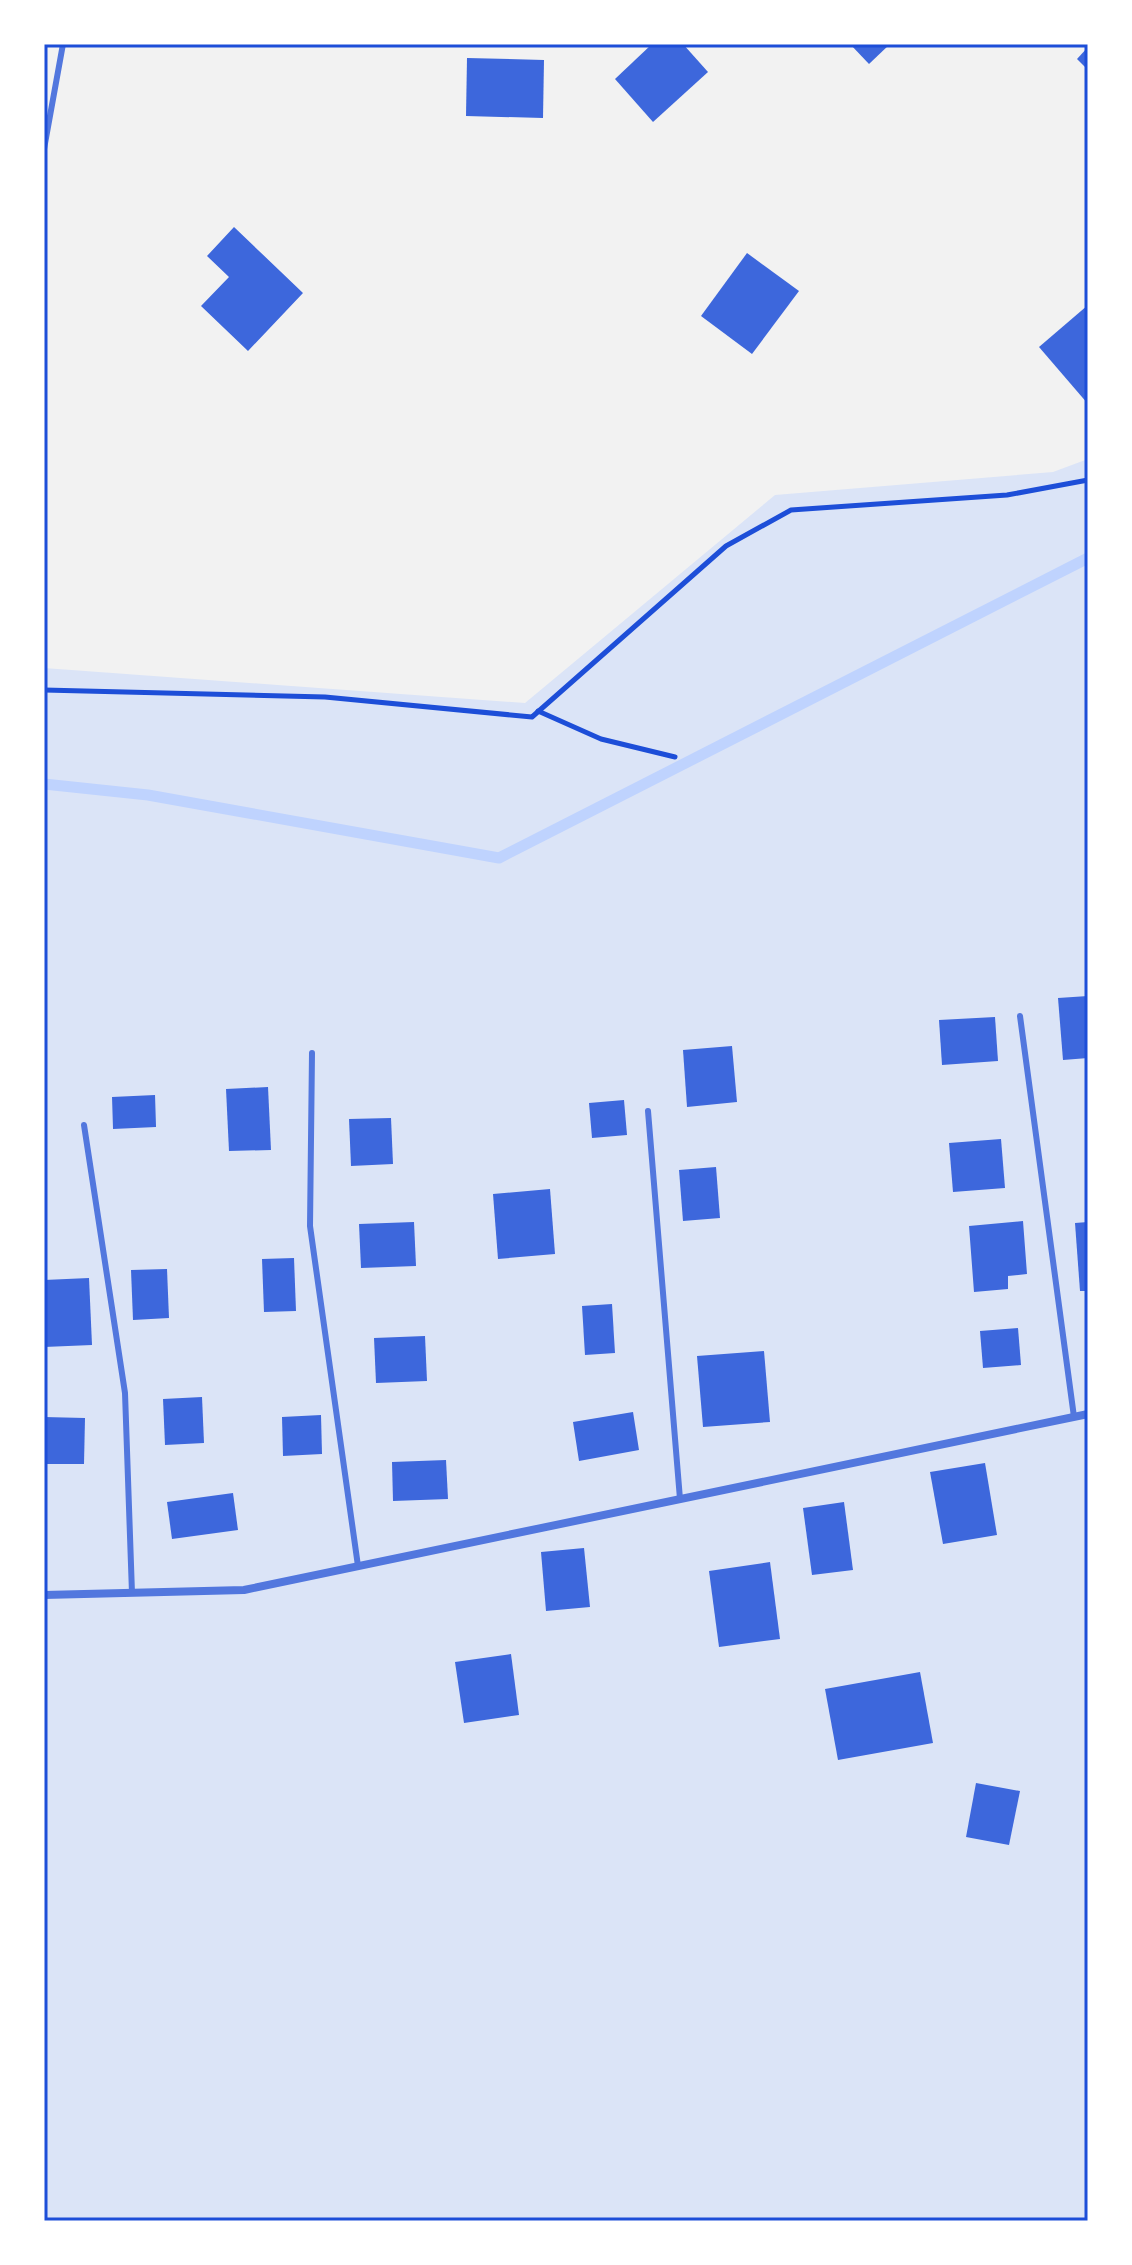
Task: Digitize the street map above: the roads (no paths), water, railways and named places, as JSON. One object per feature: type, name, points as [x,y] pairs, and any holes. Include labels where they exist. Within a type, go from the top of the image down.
[{"type":"street","points":[[44,1595],[244,1590],[1088,1414]]},
{"type":"lane","points":[[44,149],[63,44]]},
{"type":"lane","points":[[1020,1016],[1074,1417]]},
{"type":"lane","points":[[312,1053],[310,1226],[358,1566]]},
{"type":"lane","points":[[648,1111],[680,1499]]},
{"type":"lane","points":[[84,1125],[125,1393],[132,1593]]},
{"type":"waterway","points":[[44,784],[148,795],[499,858],[1088,558]]}]
